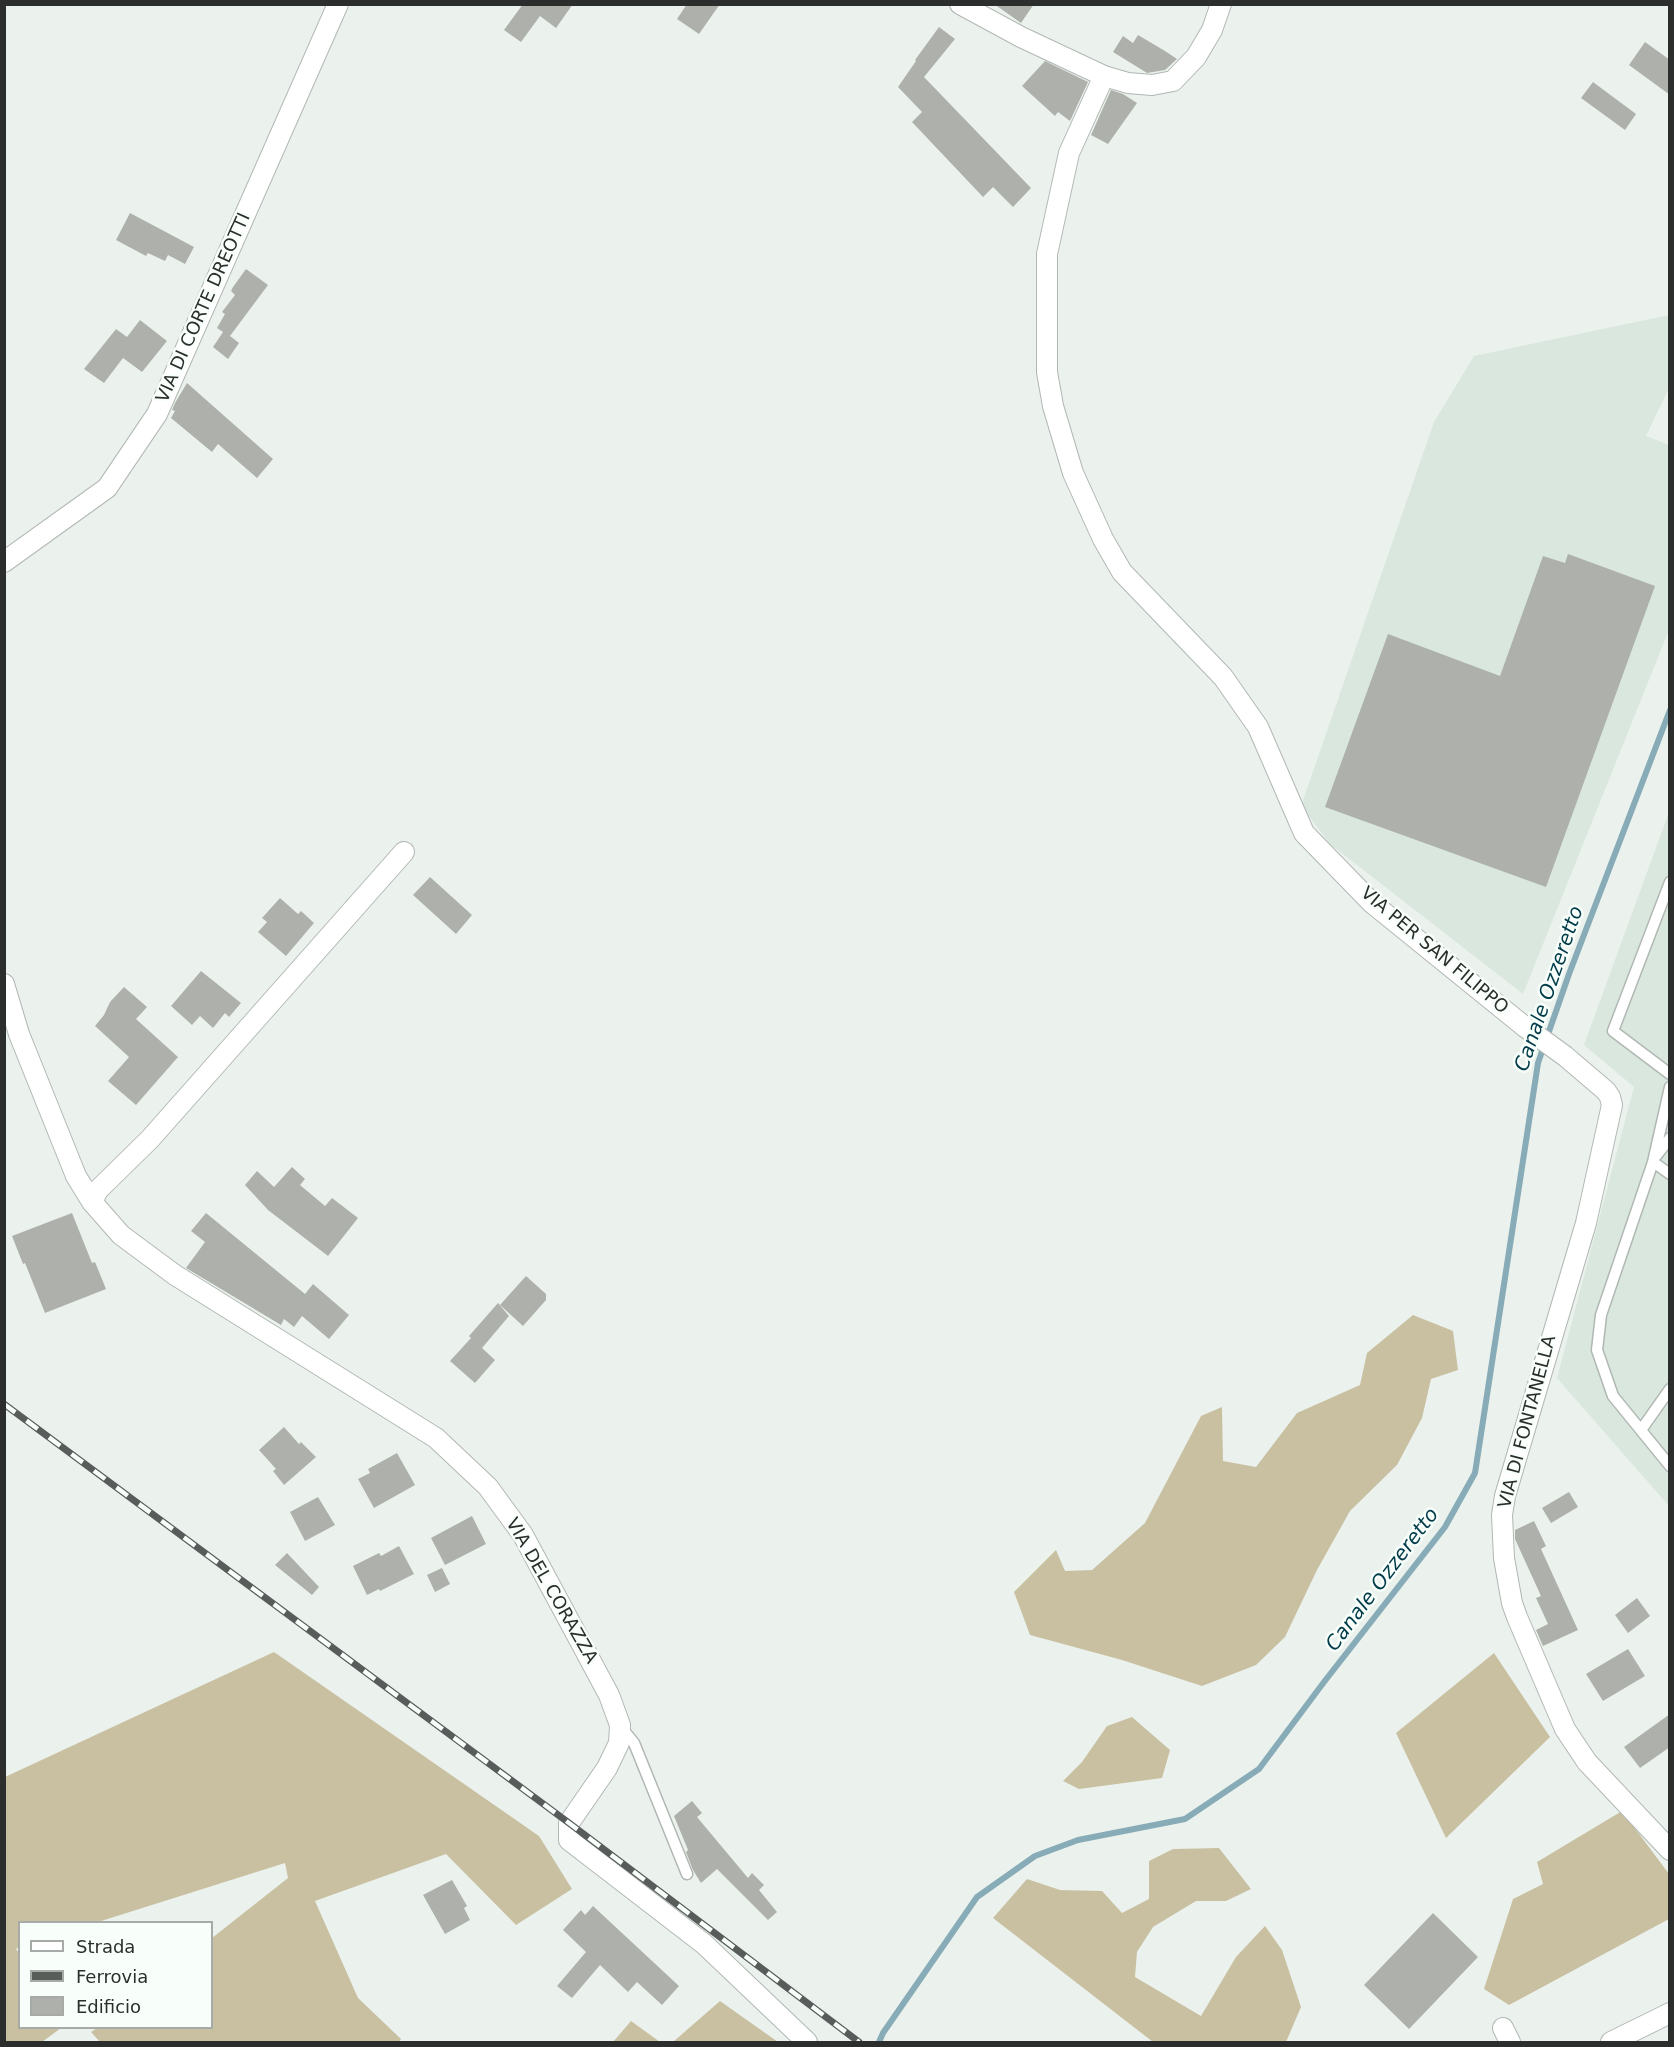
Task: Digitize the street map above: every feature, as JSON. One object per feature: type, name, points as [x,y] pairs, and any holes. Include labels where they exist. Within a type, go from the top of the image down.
[{"type":"street","name":"VIA DI CORTE DREOTTI","points":[[4,562],[107,488],[157,414],[338,4]]},
{"type":"street","points":[[960,4],[1021,37],[1104,76],[1128,83],[1152,85],[1173,81],[1196,57],[1212,30],[1221,4]]},
{"type":"street","name":"VIA PER SAN FILIPPO","points":[[1104,76],[1069,153],[1047,254],[1047,372],[1053,406],[1073,473],[1103,539],[1122,572],[1223,677],[1258,727],[1304,833],[1372,903],[1525,1027]]},
{"type":"street","points":[[92,1202],[98,1190],[150,1139],[404,852]]},
{"type":"street","points":[[4,984],[12,1034]]},
{"type":"street","name":"VIA DI FONTANELLA","points":[[1525,1027],[1606,1091],[1612,1105],[1586,1223],[1505,1496],[1502,1515],[1504,1558],[1516,1617],[1565,1729],[1587,1762],[1670,1850]]},
{"type":"street","name":"VIA DEL CORAZZA","points":[[12,1034],[76,1176],[92,1202],[121,1235],[160,1264],[436,1438],[488,1487],[523,1534],[609,1695],[620,1725]]},
{"type":"street","points":[[620,1725],[619,1743],[607,1768],[569,1823],[569,1840],[704,1944],[807,2043]]},
{"type":"street","points":[[1611,2043],[1670,2013]]},
{"type":"lane","points":[[1670,882],[1613,1031],[1670,1074]]},
{"type":"lane","points":[[1670,1087],[1653,1161],[1601,1315],[1597,1350],[1613,1396],[1670,1466]]},
{"type":"lane","points":[[1653,1161],[1670,1138]]},
{"type":"lane","points":[[1653,1161],[1670,1174]]},
{"type":"lane","points":[[1641,1430],[1670,1389]]},
{"type":"lane","points":[[620,1725],[634,1743],[687,1874]]},
{"type":"shaded area","points":[[1669,315],[1669,388],[1646,436],[1669,445],[1669,630],[1523,994],[1330,844],[1301,806],[1434,422],[1474,356]]},
{"type":"shaded area","points":[[1669,812],[1669,1506],[1557,1378],[1634,1087],[1584,1045]]},
{"type":"shaded area","points":[[1413,1315],[1453,1331],[1458,1370],[1431,1379],[1422,1418],[1397,1465],[1350,1511],[1317,1570],[1285,1637],[1256,1665],[1202,1686],[1122,1660],[1030,1635],[1014,1592],[1056,1550],[1065,1571],[1092,1570],[1145,1523],[1201,1416],[1222,1407],[1223,1461],[1256,1467],[1297,1413],[1360,1385],[1367,1353]]},
{"type":"shaded area","points":[[274,1652],[539,1836],[572,1889],[516,1925],[446,1854],[315,1901],[358,1998],[401,2039],[399,2042],[100,2042],[91,2032],[96,2029],[213,2029],[213,1937],[288,1878],[285,1863],[101,1921],[18,1921],[18,1948],[16,1949],[18,1952],[18,2029],[60,2029],[42,2042],[5,2042],[5,1777]]},
{"type":"shaded area","points":[[1494,1653],[1550,1737],[1446,1838],[1396,1733]]},
{"type":"shaded area","points":[[1132,1717],[1170,1750],[1162,1778],[1079,1789],[1063,1781],[1082,1762],[1107,1726]]},
{"type":"shaded area","points":[[1622,1811],[1669,1874],[1669,1919],[1509,2005],[1484,1989],[1513,1899],[1543,1884],[1537,1862]]},
{"type":"shaded area","points":[[1219,1848],[1251,1889],[1226,1901],[1196,1901],[1153,1927],[1137,1952],[1135,1977],[1201,2016],[1236,1957],[1265,1926],[1282,1950],[1301,2007],[1286,2042],[1153,2042],[993,1918],[1027,1879],[1060,1890],[1102,1891],[1122,1913],[1149,1899],[1149,1861],[1173,1849]]},
{"type":"shaded area","points":[[720,2001],[778,2042],[673,2042]]},
{"type":"shaded area","points":[[631,2021],[660,2042],[613,2042]]},
{"type":"building","points":[[523,4],[573,4],[556,28],[540,16],[521,42],[504,30]]},
{"type":"building","points":[[687,4],[720,4],[699,34],[677,19]]},
{"type":"building","points":[[994,4],[1034,4],[1021,23]]},
{"type":"building","points":[[939,27],[955,39],[924,77],[1031,188],[1013,207],[993,187],[983,197],[912,122],[922,112],[898,87]]},
{"type":"building","points":[[1138,35],[1177,59],[1165,70],[1147,73],[1113,52],[1123,36],[1133,43]]},
{"type":"building","points":[[1645,42],[1670,60],[1670,95],[1629,65]]},
{"type":"building","points":[[1045,61],[1088,82],[1070,121],[1058,112],[1055,116],[1022,86]]},
{"type":"building","points":[[1593,82],[1636,114],[1625,130],[1581,98]]},
{"type":"building","points":[[1111,90],[1137,103],[1108,144],[1091,135]]},
{"type":"building","points":[[130,213],[194,247],[185,264],[168,255],[165,261],[148,253],[146,256],[116,240]]},
{"type":"building","points":[[246,269],[268,285],[230,336],[239,343],[228,359],[213,347],[223,332],[217,328],[225,314],[222,312],[235,295],[231,291]]},
{"type":"building","points":[[140,320],[167,341],[142,372],[123,358],[104,383],[84,369],[116,329],[127,337]]},
{"type":"building","points":[[187,383],[273,459],[257,478],[218,444],[212,452],[171,418],[175,411],[172,410],[175,403]]},
{"type":"building","points":[[1568,554],[1655,586],[1546,887],[1325,807],[1388,634],[1500,676],[1543,556],[1565,563]]},
{"type":"building","points":[[430,877],[472,915],[456,934],[413,895]]},
{"type":"building","points":[[280,898],[298,914],[301,911],[314,923],[286,956],[258,932],[267,922],[262,918]]},
{"type":"building","points":[[201,971],[241,1003],[229,1017],[225,1013],[213,1028],[200,1016],[192,1025],[171,1006]]},
{"type":"building","points":[[124,987],[147,1007],[136,1019],[178,1057],[136,1105],[108,1081],[129,1057],[95,1026],[104,1015],[110,1002]]},
{"type":"building","points":[[292,1167],[305,1179],[300,1185],[325,1206],[332,1198],[358,1218],[328,1256],[268,1210],[245,1185],[257,1171],[274,1187]]},
{"type":"building","points":[[72,1213],[92,1263],[95,1262],[106,1289],[45,1313],[12,1236]]},
{"type":"building","points":[[206,1213],[305,1294],[313,1284],[349,1315],[329,1339],[302,1316],[294,1327],[284,1319],[281,1325],[186,1268],[205,1242],[191,1231]]},
{"type":"building","points":[[526,1276],[546,1294],[546,1300],[523,1326],[500,1305]]},
{"type":"building","points":[[498,1303],[509,1316],[482,1348],[495,1360],[475,1383],[450,1361]]},
{"type":"building","points":[[284,1427],[299,1444],[301,1442],[316,1457],[284,1485],[273,1471],[276,1469],[259,1450]]},
{"type":"building","points":[[397,1453],[415,1485],[374,1508],[358,1479],[370,1473],[368,1469]]},
{"type":"building","points":[[1569,1492],[1578,1507],[1551,1523],[1542,1508]]},
{"type":"building","points":[[318,1497],[335,1525],[305,1541],[290,1512]]},
{"type":"building","points":[[472,1516],[486,1544],[445,1565],[431,1538]]},
{"type":"building","points":[[1534,1521],[1546,1546],[1541,1549],[1578,1630],[1543,1646],[1536,1630],[1548,1624],[1536,1598],[1541,1596],[1515,1539],[1515,1530]]},
{"type":"building","points":[[399,1546],[414,1574],[367,1595],[353,1566],[379,1553],[381,1556]]},
{"type":"building","points":[[287,1553],[319,1587],[312,1595],[275,1565]]},
{"type":"building","points":[[442,1568],[450,1584],[435,1592],[427,1575]]},
{"type":"building","points":[[1637,1598],[1650,1616],[1628,1633],[1615,1615]]},
{"type":"building","points":[[1628,1649],[1645,1676],[1603,1701],[1586,1674]]},
{"type":"building","points":[[1670,1714],[1670,1747],[1640,1768],[1624,1747]]},
{"type":"building","points":[[692,1801],[702,1813],[697,1817],[748,1878],[752,1873],[764,1885],[759,1890],[777,1912],[768,1920],[717,1869],[701,1883],[693,1870],[686,1852],[688,1850],[674,1816]]},
{"type":"building","points":[[452,1880],[467,1906],[464,1908],[470,1920],[445,1934],[423,1895]]},
{"type":"building","points":[[593,1906],[679,1986],[662,2005],[637,1982],[628,1992],[600,1965],[572,1998],[557,1986],[586,1952],[563,1930],[581,1910],[585,1915]]},
{"type":"building","points":[[1433,1913],[1478,1957],[1409,2029],[1364,1985]]},
{"type":"waterway","name":"Canale Ozzeretto","points":[[879,2042],[977,1897],[1035,1856],[1078,1840],[1185,1819],[1259,1769],[1445,1527],[1475,1473],[1538,1063],[1569,974],[1670,710]]},
{"type":"railway","points":[[4,1404],[569,1823],[859,2042]]}]
